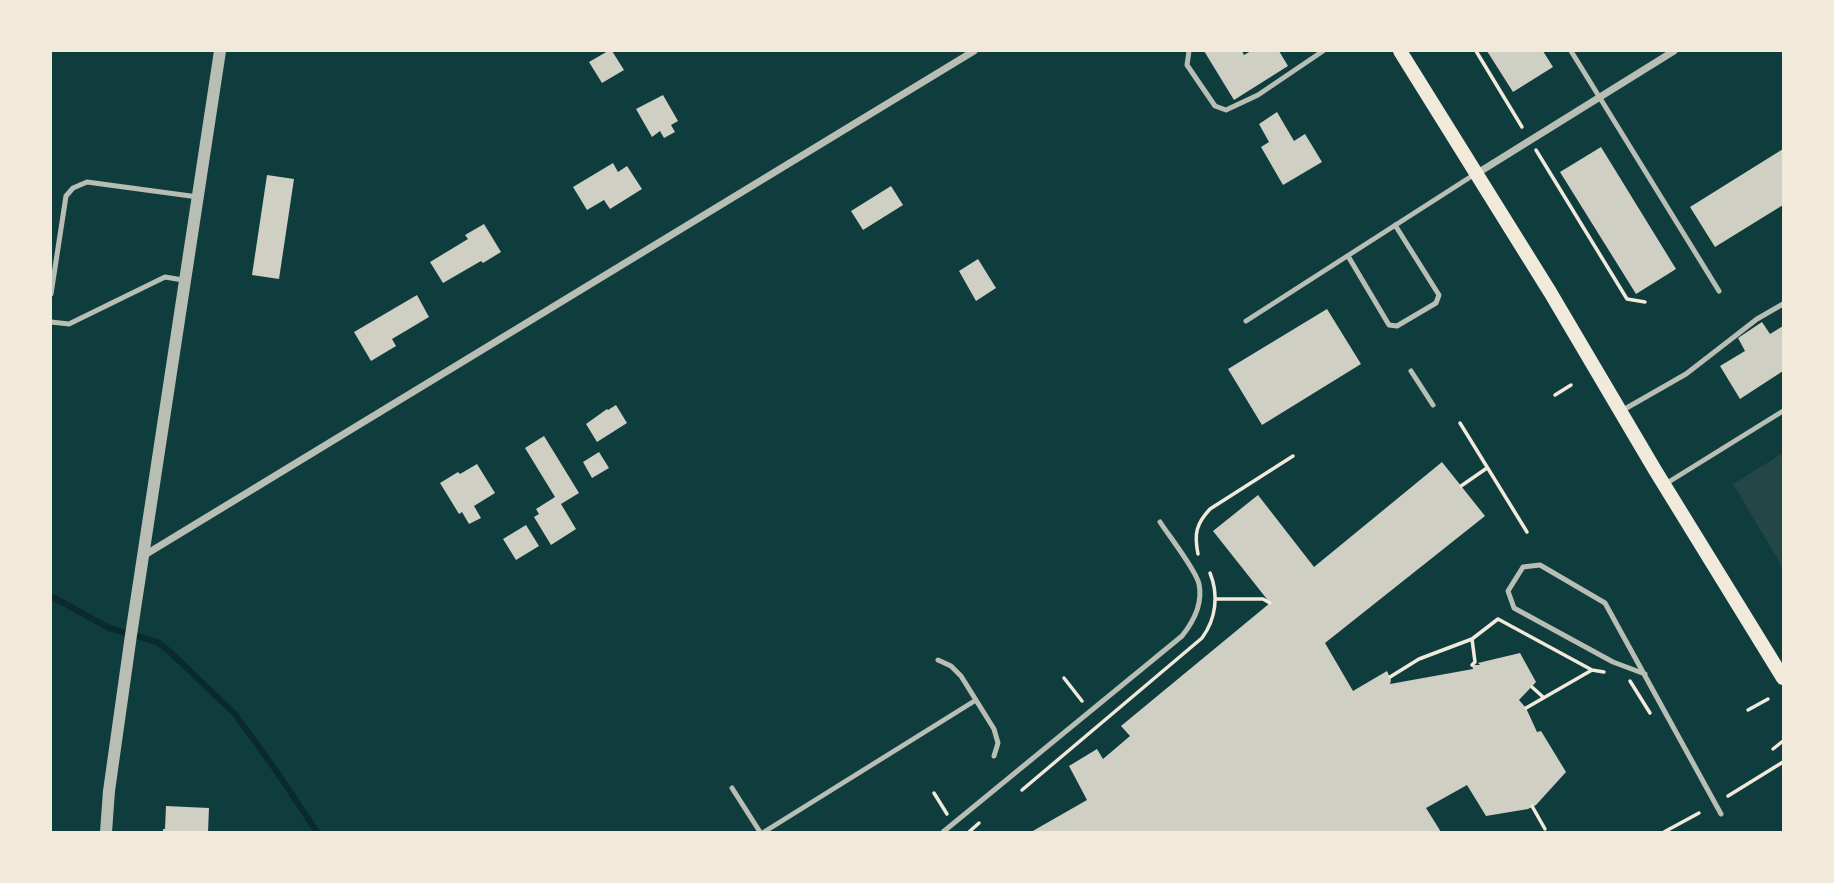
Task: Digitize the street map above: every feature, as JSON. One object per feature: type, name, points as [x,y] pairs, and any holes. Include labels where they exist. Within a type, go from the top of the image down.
[{"type":"main road","points":[[1400,51],[1550,292],[1664,485],[1783,678]]},
{"type":"street","points":[[106,832],[109,791],[143,556],[220,51]]},
{"type":"street","points":[[143,556],[974,51]]},
{"type":"street","points":[[1475,174],[1674,51]]},
{"type":"lane","points":[[1189,51],[1187,65],[1215,106],[1226,110],[1258,95],[1323,51]]},
{"type":"lane","points":[[1571,51],[1720,291]]},
{"type":"lane","points":[[1246,321],[1475,174]]},
{"type":"lane","points":[[51,294],[66,196],[73,188],[87,182],[198,197]]},
{"type":"lane","points":[[1348,256],[1389,325],[1397,326],[1436,303],[1438,295],[1395,225]]},
{"type":"lane","points":[[51,322],[69,324],[165,277],[186,281]]},
{"type":"lane","points":[[1620,412],[1686,374],[1757,319],[1783,304]]},
{"type":"lane","points":[[1411,371],[1433,405]]},
{"type":"lane","points":[[1664,485],[1783,411]]},
{"type":"lane","points":[[943,832],[1182,636],[1193,623],[1199,603],[1199,583],[1160,522]]},
{"type":"lane","points":[[1645,674],[1614,662],[1514,608],[1508,591],[1523,567],[1540,565],[1605,603],[1645,674],[1721,814]]},
{"type":"lane","points":[[938,660],[951,666],[961,676],[994,729],[998,743],[993,756]]},
{"type":"lane","points":[[732,788],[762,832],[976,700]]},
{"type":"path","points":[[1476,51],[1522,127]]},
{"type":"path","points":[[1535,148],[1628,299],[1645,302]]},
{"type":"path","points":[[1555,395],[1571,385]]},
{"type":"path","points":[[1460,423],[1527,532]]},
{"type":"path","points":[[1022,790],[1202,638],[1211,626],[1216,599],[1212,576],[1197,552],[1196,530],[1200,519],[1210,509],[1293,456]]},
{"type":"path","points":[[1461,486],[1487,468]]},
{"type":"path","points":[[1216,599],[1263,599],[1269,603]]},
{"type":"path","points":[[1390,677],[1419,660],[1472,639],[1498,619],[1592,670],[1615,674]]},
{"type":"path","points":[[1472,639],[1475,662],[1472,665]]},
{"type":"path","points":[[1526,708],[1592,670]]},
{"type":"path","points":[[1626,676],[1655,721]]},
{"type":"path","points":[[1064,678],[1083,702]]},
{"type":"path","points":[[1532,687],[1544,698]]},
{"type":"path","points":[[1748,710],[1768,699]]},
{"type":"path","points":[[1773,749],[1783,741]]},
{"type":"path","points":[[1728,796],[1783,762]]},
{"type":"path","points":[[934,793],[947,814]]},
{"type":"path","points":[[1532,806],[1545,829]]},
{"type":"path","points":[[1664,832],[1699,813]]},
{"type":"path","points":[[969,832],[979,823]]},
{"type":"shaded area","points":[[1783,453],[1783,568],[1733,484]]},
{"type":"building","points":[[612,51],[624,70],[602,83],[589,62]]},
{"type":"building","points":[[1204,51],[1242,51],[1244,55],[1251,51],[1279,51],[1288,66],[1234,100]]},
{"type":"building","points":[[1487,51],[1543,51],[1553,67],[1513,92]]},
{"type":"building","points":[[663,95],[678,121],[671,125],[675,132],[664,138],[660,131],[652,137],[636,109]]},
{"type":"building","points":[[1277,112],[1294,141],[1305,134],[1322,162],[1283,185],[1261,147],[1269,142],[1259,124]]},
{"type":"building","points":[[1601,147],[1676,269],[1636,294],[1560,172]]},
{"type":"building","points":[[1783,149],[1783,205],[1715,247],[1690,207]]},
{"type":"building","points":[[613,163],[618,172],[627,166],[642,189],[610,209],[604,200],[587,210],[573,187]]},
{"type":"building","points":[[267,175],[294,179],[279,279],[252,275]]},
{"type":"building","points":[[891,186],[903,205],[863,230],[851,211]]},
{"type":"building","points":[[484,224],[501,252],[443,283],[430,262],[468,239],[465,235]]},
{"type":"building","points":[[978,259],[996,288],[976,301],[959,271]]},
{"type":"building","points":[[417,295],[429,317],[392,339],[396,346],[371,361],[354,332]]},
{"type":"building","points":[[1327,309],[1361,364],[1262,425],[1228,369]]},
{"type":"building","points":[[1762,322],[1770,334],[1783,326],[1783,371],[1740,399],[1720,366],[1745,351],[1738,338]]},
{"type":"building","points":[[616,405],[627,423],[597,442],[586,424]]},
{"type":"building","points":[[544,436],[579,493],[561,504],[576,529],[551,545],[534,517],[539,514],[536,509],[555,497],[525,448]]},
{"type":"building","points":[[599,452],[609,468],[592,478],[583,462]]},
{"type":"building","points":[[1442,462],[1485,516],[1325,643],[1353,691],[1387,671],[1390,684],[1473,669],[1472,665],[1520,653],[1536,682],[1519,700],[1526,708],[1537,732],[1541,731],[1566,772],[1536,805],[1528,809],[1486,816],[1467,785],[1426,808],[1441,832],[1031,832],[1087,800],[1069,766],[1097,749],[1103,759],[1130,736],[1121,726],[1270,603],[1213,531],[1258,495],[1314,567]]},
{"type":"building","points":[[477,464],[495,493],[474,506],[481,518],[469,524],[462,512],[459,514],[440,483]]},
{"type":"building","points":[[526,525],[539,546],[516,560],[503,539]]},
{"type":"building","points":[[166,806],[209,808],[208,832],[163,832]]},
{"type":"waterway","points":[[51,596],[109,628],[157,642],[169,651],[235,714],[317,832]]}]
